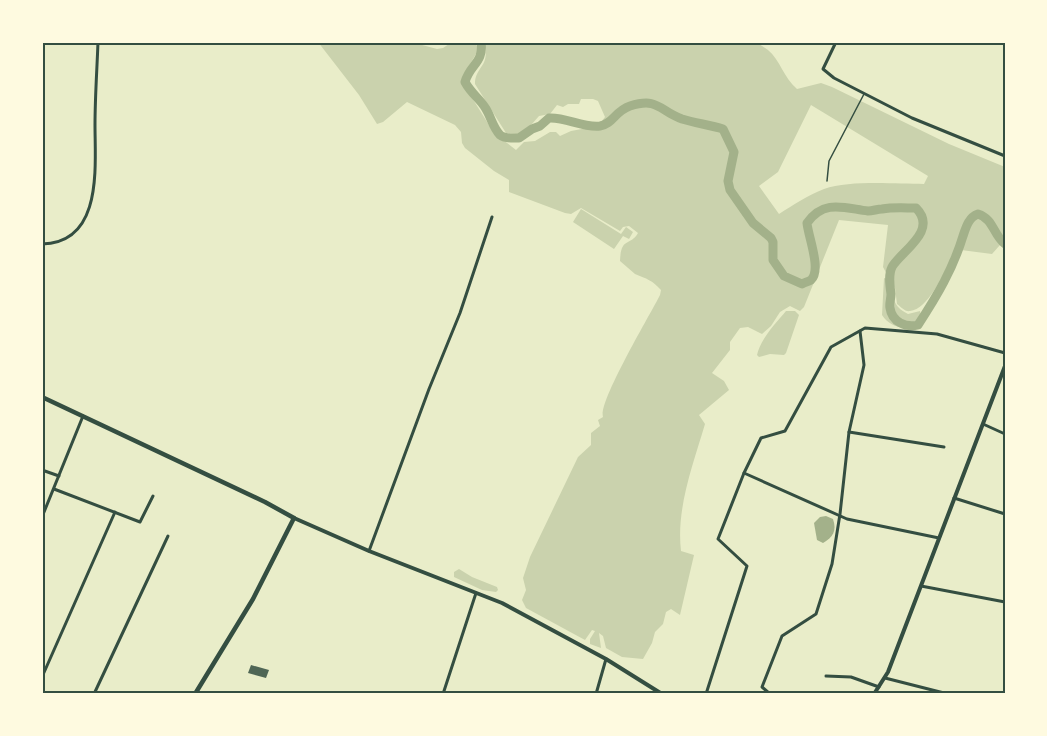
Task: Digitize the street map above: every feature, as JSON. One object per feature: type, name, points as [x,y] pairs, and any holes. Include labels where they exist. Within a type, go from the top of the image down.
[{"type":"main road","points":[[42,397],[265,502],[294,518],[253,599],[195,694]]},
{"type":"street","points":[[42,244],[63,241],[72,236],[80,226],[92,200],[96,176],[98,42]]},
{"type":"street","points":[[836,42],[824,69],[834,78],[912,118],[1005,156]]},
{"type":"street","points":[[369,551],[460,312],[492,217]]},
{"type":"street","points":[[706,694],[747,566],[718,539],[744,473],[761,438],[785,431],[831,347],[865,328],[937,334],[1005,352]]},
{"type":"street","points":[[770,694],[762,687],[782,636],[816,614],[832,564],[849,432],[864,365],[860,331]]},
{"type":"street","points":[[874,694],[885,678],[1005,366]]},
{"type":"street","points":[[42,517],[83,416]]},
{"type":"street","points":[[983,424],[1005,434]]},
{"type":"street","points":[[849,432],[944,447]]},
{"type":"street","points":[[42,470],[59,476]]},
{"type":"street","points":[[744,473],[847,519],[939,538]]},
{"type":"street","points":[[54,489],[141,522],[153,496]]},
{"type":"street","points":[[954,498],[1005,514]]},
{"type":"street","points":[[42,676],[115,512]]},
{"type":"street","points":[[294,518],[520,612],[606,659],[662,694]]},
{"type":"street","points":[[94,694],[168,536]]},
{"type":"street","points":[[921,586],[1005,602]]},
{"type":"street","points":[[443,694],[476,593]]},
{"type":"street","points":[[596,694],[606,659]]},
{"type":"street","points":[[826,676],[850,676],[879,687]]},
{"type":"street","points":[[885,678],[948,694]]},
{"type":"lane","points":[[827,182],[829,161],[864,94]]},
{"type":"shaded area","points":[[318,42],[411,42],[437,49],[452,42],[475,42],[478,49],[464,76],[464,85],[494,133],[516,150],[524,142],[535,141],[550,132],[556,132],[560,136],[571,131],[598,126],[605,117],[598,101],[581,99],[579,104],[568,104],[563,107],[557,105],[550,114],[539,116],[518,134],[506,133],[475,84],[477,73],[486,57],[484,42],[755,42],[772,54],[797,89],[821,83],[832,87],[949,144],[1005,167],[1005,247],[1000,245],[992,254],[961,250],[951,256],[934,291],[917,309],[905,310],[897,304],[895,288],[891,281],[895,301],[899,308],[908,314],[920,311],[922,322],[911,327],[900,327],[890,323],[882,315],[884,278],[890,280],[883,267],[888,225],[839,220],[804,307],[800,311],[790,306],[780,312],[771,326],[762,334],[748,327],[740,328],[730,342],[730,350],[712,373],[724,381],[729,390],[699,415],[705,424],[683,503],[680,535],[681,551],[694,555],[680,615],[671,609],[666,612],[663,624],[655,632],[643,659],[622,657],[606,648],[603,636],[599,633],[601,648],[590,644],[595,631],[592,630],[585,640],[526,608],[522,600],[526,590],[523,578],[530,557],[578,457],[591,445],[591,433],[600,426],[598,420],[603,417],[608,394],[660,295],[661,290],[655,284],[635,274],[620,261],[622,248],[638,233],[629,226],[623,227],[620,231],[581,208],[571,214],[565,213],[509,192],[509,180],[465,148],[461,132],[455,125],[407,102],[383,122],[377,124],[359,95]],"holes":[[[811,105],[928,176],[924,184],[873,183],[835,186],[812,194],[779,214],[759,186],[778,172]]]},
{"type":"shaded area","points":[[581,209],[621,234],[626,227],[633,232],[629,239],[623,236],[614,249],[573,222]]},
{"type":"shaded area","points":[[786,311],[795,311],[799,315],[786,353],[759,357],[757,355],[769,331]]},
{"type":"shaded area","points":[[826,516],[833,519],[834,530],[832,536],[823,543],[817,540],[814,523],[820,517]]},
{"type":"shaded area","points":[[459,569],[497,587],[498,590],[496,592],[482,590],[454,577],[454,572]]},
{"type":"building","points":[[251,665],[269,670],[266,678],[248,673]]},
{"type":"waterway","points":[[481,42],[479,59],[465,82],[484,105],[494,126],[504,137],[519,138],[549,118],[600,126],[608,123],[625,108],[647,103],[658,106],[682,119],[723,129],[734,152],[728,181],[730,190],[753,223],[771,238],[773,260],[784,276],[802,284],[811,280],[814,275],[815,261],[807,223],[814,215],[827,208],[835,207],[868,211],[916,208],[922,217],[921,233],[896,261],[890,277],[891,313],[904,325],[918,325],[925,314],[949,271],[972,217],[978,214],[983,216],[1005,244]]}]
